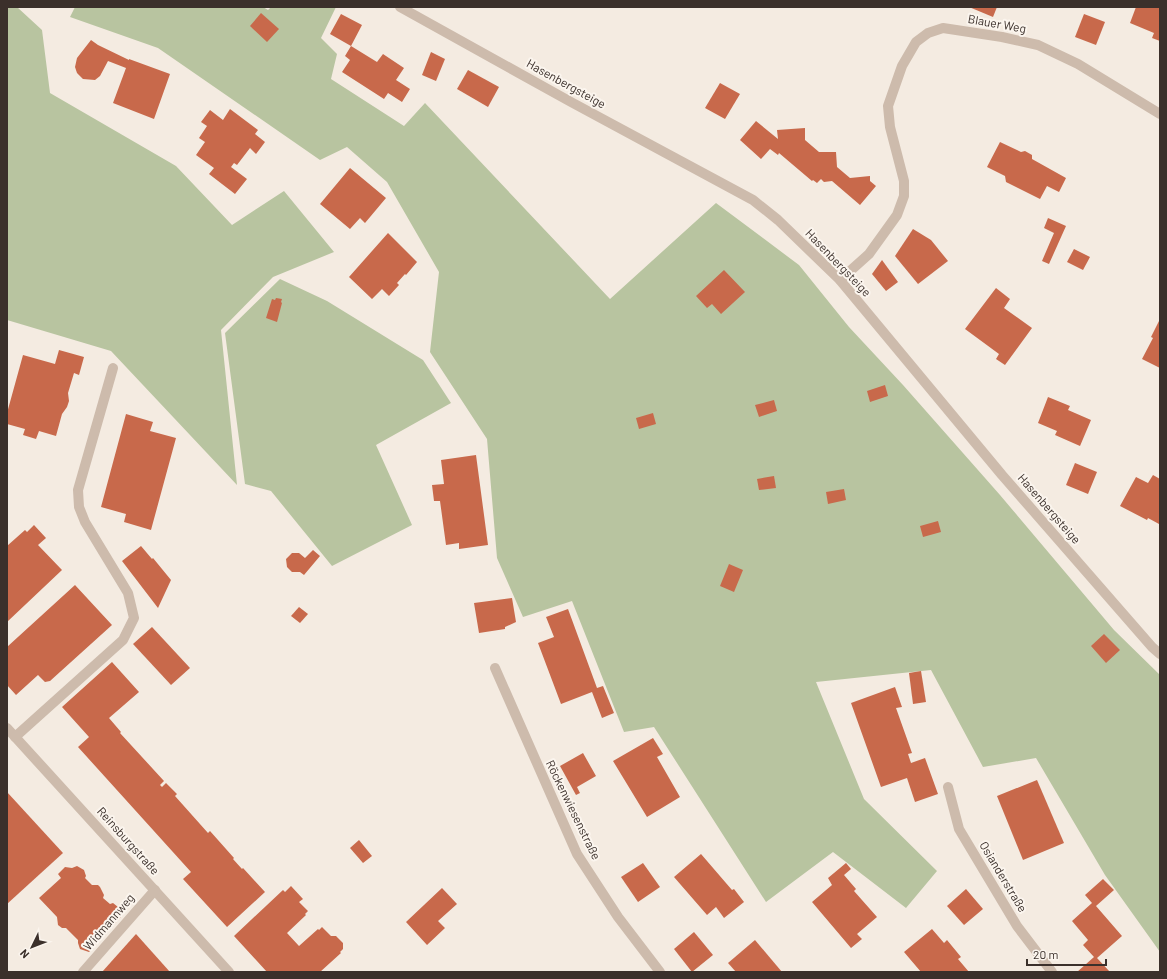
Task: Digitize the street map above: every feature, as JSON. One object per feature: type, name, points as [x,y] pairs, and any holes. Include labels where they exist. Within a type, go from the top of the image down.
[{"type":"street","name":"Hasenbergsteige","points":[[400,7],[571,102],[753,200],[778,220],[840,280],[1002,475],[1152,647],[1160,654]]},
{"type":"street","name":"Blauer Weg","points":[[840,280],[869,254],[897,215],[904,196],[904,181],[890,127],[888,106],[902,66],[916,42],[928,33],[943,28],[1002,37],[1038,45],[1078,64],[1160,114]]},
{"type":"street","points":[[15,737],[123,640],[134,618],[128,593],[85,522],[79,507],[78,490],[113,368]]},
{"type":"street","name":"Röckenwiesenstraße","points":[[495,668],[577,854],[618,916],[660,972]]},
{"type":"street","name":"Reinsburgstraße","points":[[7,728],[229,972]]},
{"type":"street","name":"Osianderstraße","points":[[948,787],[959,829],[1017,926],[1052,972]]},
{"type":"street","name":"Widmannweg","points":[[83,972],[155,890]]},
{"type":"green space","points":[[7,7],[17,7],[42,30],[50,93],[176,166],[232,225],[284,191],[334,252],[273,277],[221,330],[237,485],[111,351],[7,320]]},
{"type":"green space","points":[[75,7],[263,7],[268,10],[271,7],[336,7],[321,38],[337,54],[331,79],[404,126],[425,103],[610,299],[716,203],[799,265],[849,327],[903,385],[1000,495],[1114,630],[1160,675],[1160,952],[1105,875],[1036,758],[983,767],[931,670],[816,682],[864,799],[937,871],[906,908],[833,852],[766,902],[654,727],[624,732],[572,601],[523,617],[497,558],[487,439],[430,352],[439,272],[387,182],[347,147],[320,160],[158,48],[70,17]]},
{"type":"green space","points":[[280,279],[327,301],[423,360],[451,403],[376,445],[412,525],[332,566],[271,491],[245,484],[225,333]]},
{"type":"building","points":[[969,7],[997,7],[993,17]]},
{"type":"building","points":[[1136,7],[1160,7],[1160,41],[1152,38],[1154,33],[1130,23]]},
{"type":"building","points":[[261,13],[279,29],[267,42],[250,26]]},
{"type":"building","points":[[341,14],[362,25],[351,46],[330,34]]},
{"type":"building","points":[[1084,14],[1105,22],[1096,45],[1075,37]]},
{"type":"building","points":[[91,40],[129,60],[170,74],[154,119],[113,103],[126,68],[108,61],[100,76],[95,80],[83,79],[77,73],[75,67],[77,58]]},
{"type":"building","points":[[351,46],[377,62],[383,54],[404,68],[396,80],[410,89],[402,102],[388,93],[384,99],[342,72],[350,60],[345,56]]},
{"type":"building","points":[[431,52],[445,59],[436,81],[422,75]]},
{"type":"building","points":[[468,70],[499,87],[488,107],[457,89]]},
{"type":"building","points":[[720,83],[740,94],[725,119],[705,108]]},
{"type":"building","points":[[230,109],[258,130],[255,134],[265,142],[256,154],[250,148],[237,165],[234,163],[231,167],[247,179],[235,194],[209,174],[214,168],[196,155],[205,142],[199,138],[207,126],[201,122],[210,110],[223,120]]},
{"type":"building","points":[[756,121],[778,139],[777,130],[805,128],[805,140],[819,152],[836,152],[837,167],[850,178],[870,176],[870,181],[876,186],[860,205],[832,181],[824,182],[821,179],[817,183],[813,180],[812,181],[779,153],[778,155],[770,149],[761,159],[740,140]]},
{"type":"building","points":[[1000,142],[1021,152],[1025,151],[1032,155],[1032,159],[1066,178],[1059,192],[1047,186],[1040,199],[1006,182],[1005,176],[987,167]]},
{"type":"building","points":[[350,168],[386,198],[365,223],[360,218],[350,229],[320,204]]},
{"type":"building","points":[[1048,218],[1066,226],[1049,264],[1042,261],[1054,233],[1044,228]]},
{"type":"building","points":[[913,229],[931,240],[948,261],[918,284],[895,256]]},
{"type":"building","points":[[388,233],[417,262],[397,283],[399,285],[389,296],[382,289],[372,299],[349,277]]},
{"type":"building","points":[[1074,249],[1090,257],[1083,270],[1067,262]]},
{"type":"building","points":[[882,260],[898,282],[886,291],[872,274]]},
{"type":"building","points":[[724,270],[745,292],[721,314],[712,304],[707,308],[696,296]]},
{"type":"building","points":[[996,288],[1010,299],[1004,308],[1032,328],[1005,365],[996,359],[999,354],[965,329]]},
{"type":"building","points":[[276,298],[282,299],[277,322],[266,318],[272,299],[275,300]]},
{"type":"building","points":[[1160,319],[1160,368],[1142,359],[1153,338],[1151,337]]},
{"type":"building","points":[[59,350],[84,357],[79,375],[74,373],[68,393],[69,401],[62,414],[56,436],[39,431],[36,439],[23,435],[25,429],[7,424],[7,413],[23,355],[55,364]]},
{"type":"building","points":[[885,385],[888,396],[870,402],[867,391]]},
{"type":"building","points":[[1048,397],[1070,406],[1068,410],[1091,420],[1080,446],[1055,435],[1057,431],[1038,423]]},
{"type":"building","points":[[774,400],[777,411],[759,417],[755,405]]},
{"type":"building","points":[[653,413],[656,424],[639,429],[636,418]]},
{"type":"building","points":[[126,414],[153,422],[150,431],[176,438],[151,530],[124,522],[126,514],[101,507]]},
{"type":"building","points":[[476,455],[488,545],[459,549],[459,543],[446,545],[440,501],[434,501],[432,485],[444,484],[441,460]]},
{"type":"building","points":[[1075,463],[1097,472],[1088,494],[1066,485]]},
{"type":"building","points":[[1153,475],[1160,479],[1159,524],[1148,518],[1147,520],[1120,506],[1136,477],[1148,483]]},
{"type":"building","points":[[774,476],[776,488],[759,490],[757,479]]},
{"type":"building","points":[[844,489],[846,500],[828,504],[826,492]]},
{"type":"building","points":[[938,521],[941,532],[923,537],[920,526]]},
{"type":"building","points":[[34,525],[46,538],[38,545],[62,570],[7,622],[7,546],[25,530],[27,532]]},
{"type":"building","points":[[141,546],[171,580],[158,608],[122,561]]},
{"type":"building","points":[[313,550],[320,556],[304,575],[300,572],[292,572],[287,567],[286,559],[292,553],[299,553],[305,558]]},
{"type":"building","points":[[729,564],[743,570],[734,592],[720,586]]},
{"type":"building","points":[[75,585],[112,625],[50,681],[45,682],[38,675],[16,695],[7,685],[7,647]]},
{"type":"building","points":[[512,598],[516,622],[505,627],[505,629],[479,633],[474,603]]},
{"type":"building","points":[[299,607],[308,614],[300,623],[291,616]]},
{"type":"building","points":[[568,609],[597,688],[603,686],[614,713],[602,718],[592,692],[561,704],[538,643],[554,637],[546,617]]},
{"type":"building","points":[[152,627],[190,668],[171,685],[133,644]]},
{"type":"building","points":[[1104,634],[1120,650],[1106,663],[1091,646]]},
{"type":"building","points":[[112,662],[139,692],[109,718],[121,732],[120,733],[164,781],[160,785],[162,787],[166,783],[177,794],[175,796],[208,833],[210,831],[242,869],[243,868],[265,892],[227,927],[183,879],[191,872],[78,747],[89,737],[62,707]]},
{"type":"building","points":[[921,671],[926,702],[913,704],[909,673]]},
{"type":"building","points":[[895,687],[902,707],[896,708],[912,753],[908,754],[911,763],[925,758],[938,794],[915,802],[907,778],[881,787],[851,703]]},
{"type":"building","points":[[653,738],[663,754],[657,757],[680,797],[647,817],[613,761]]},
{"type":"building","points":[[583,753],[596,776],[577,787],[580,793],[576,795],[560,766]]},
{"type":"building","points":[[1037,780],[1064,843],[1023,860],[997,796]]},
{"type":"building","points":[[7,792],[63,853],[7,904]]},
{"type":"building","points":[[359,840],[372,856],[363,863],[350,848]]},
{"type":"building","points":[[701,854],[732,890],[734,889],[744,902],[724,918],[716,907],[707,915],[674,877]]},
{"type":"building","points":[[643,863],[660,887],[638,902],[621,877]]},
{"type":"building","points":[[846,863],[851,869],[844,875],[856,889],[854,891],[877,917],[857,934],[862,939],[851,948],[812,902],[832,885],[828,878]]},
{"type":"building","points":[[77,866],[84,870],[86,876],[85,878],[92,885],[98,885],[100,887],[104,895],[103,898],[110,904],[113,903],[118,907],[121,917],[89,952],[80,949],[78,940],[66,928],[62,928],[58,925],[57,917],[39,898],[61,878],[58,874],[65,867],[72,868]]},
{"type":"building","points":[[1103,879],[1114,890],[1096,906],[1122,936],[1097,958],[1110,972],[1077,972],[1094,957],[1083,945],[1088,940],[1072,921],[1092,903],[1085,895]]},
{"type":"building","points":[[291,886],[303,899],[299,902],[308,911],[305,914],[306,915],[287,933],[299,946],[322,927],[331,936],[336,936],[343,943],[341,953],[320,972],[267,972],[234,936],[283,890],[285,892]]},
{"type":"building","points":[[442,888],[457,904],[438,921],[445,928],[427,945],[406,922]]},
{"type":"building","points":[[966,889],[983,909],[964,925],[947,906]]},
{"type":"building","points":[[932,929],[944,943],[947,940],[961,957],[958,959],[969,972],[921,972],[904,952]]},
{"type":"building","points":[[694,932],[713,955],[692,972],[674,949]]},
{"type":"building","points":[[136,934],[170,972],[102,972]]},
{"type":"building","points":[[755,940],[782,972],[736,972],[728,963]]}]
